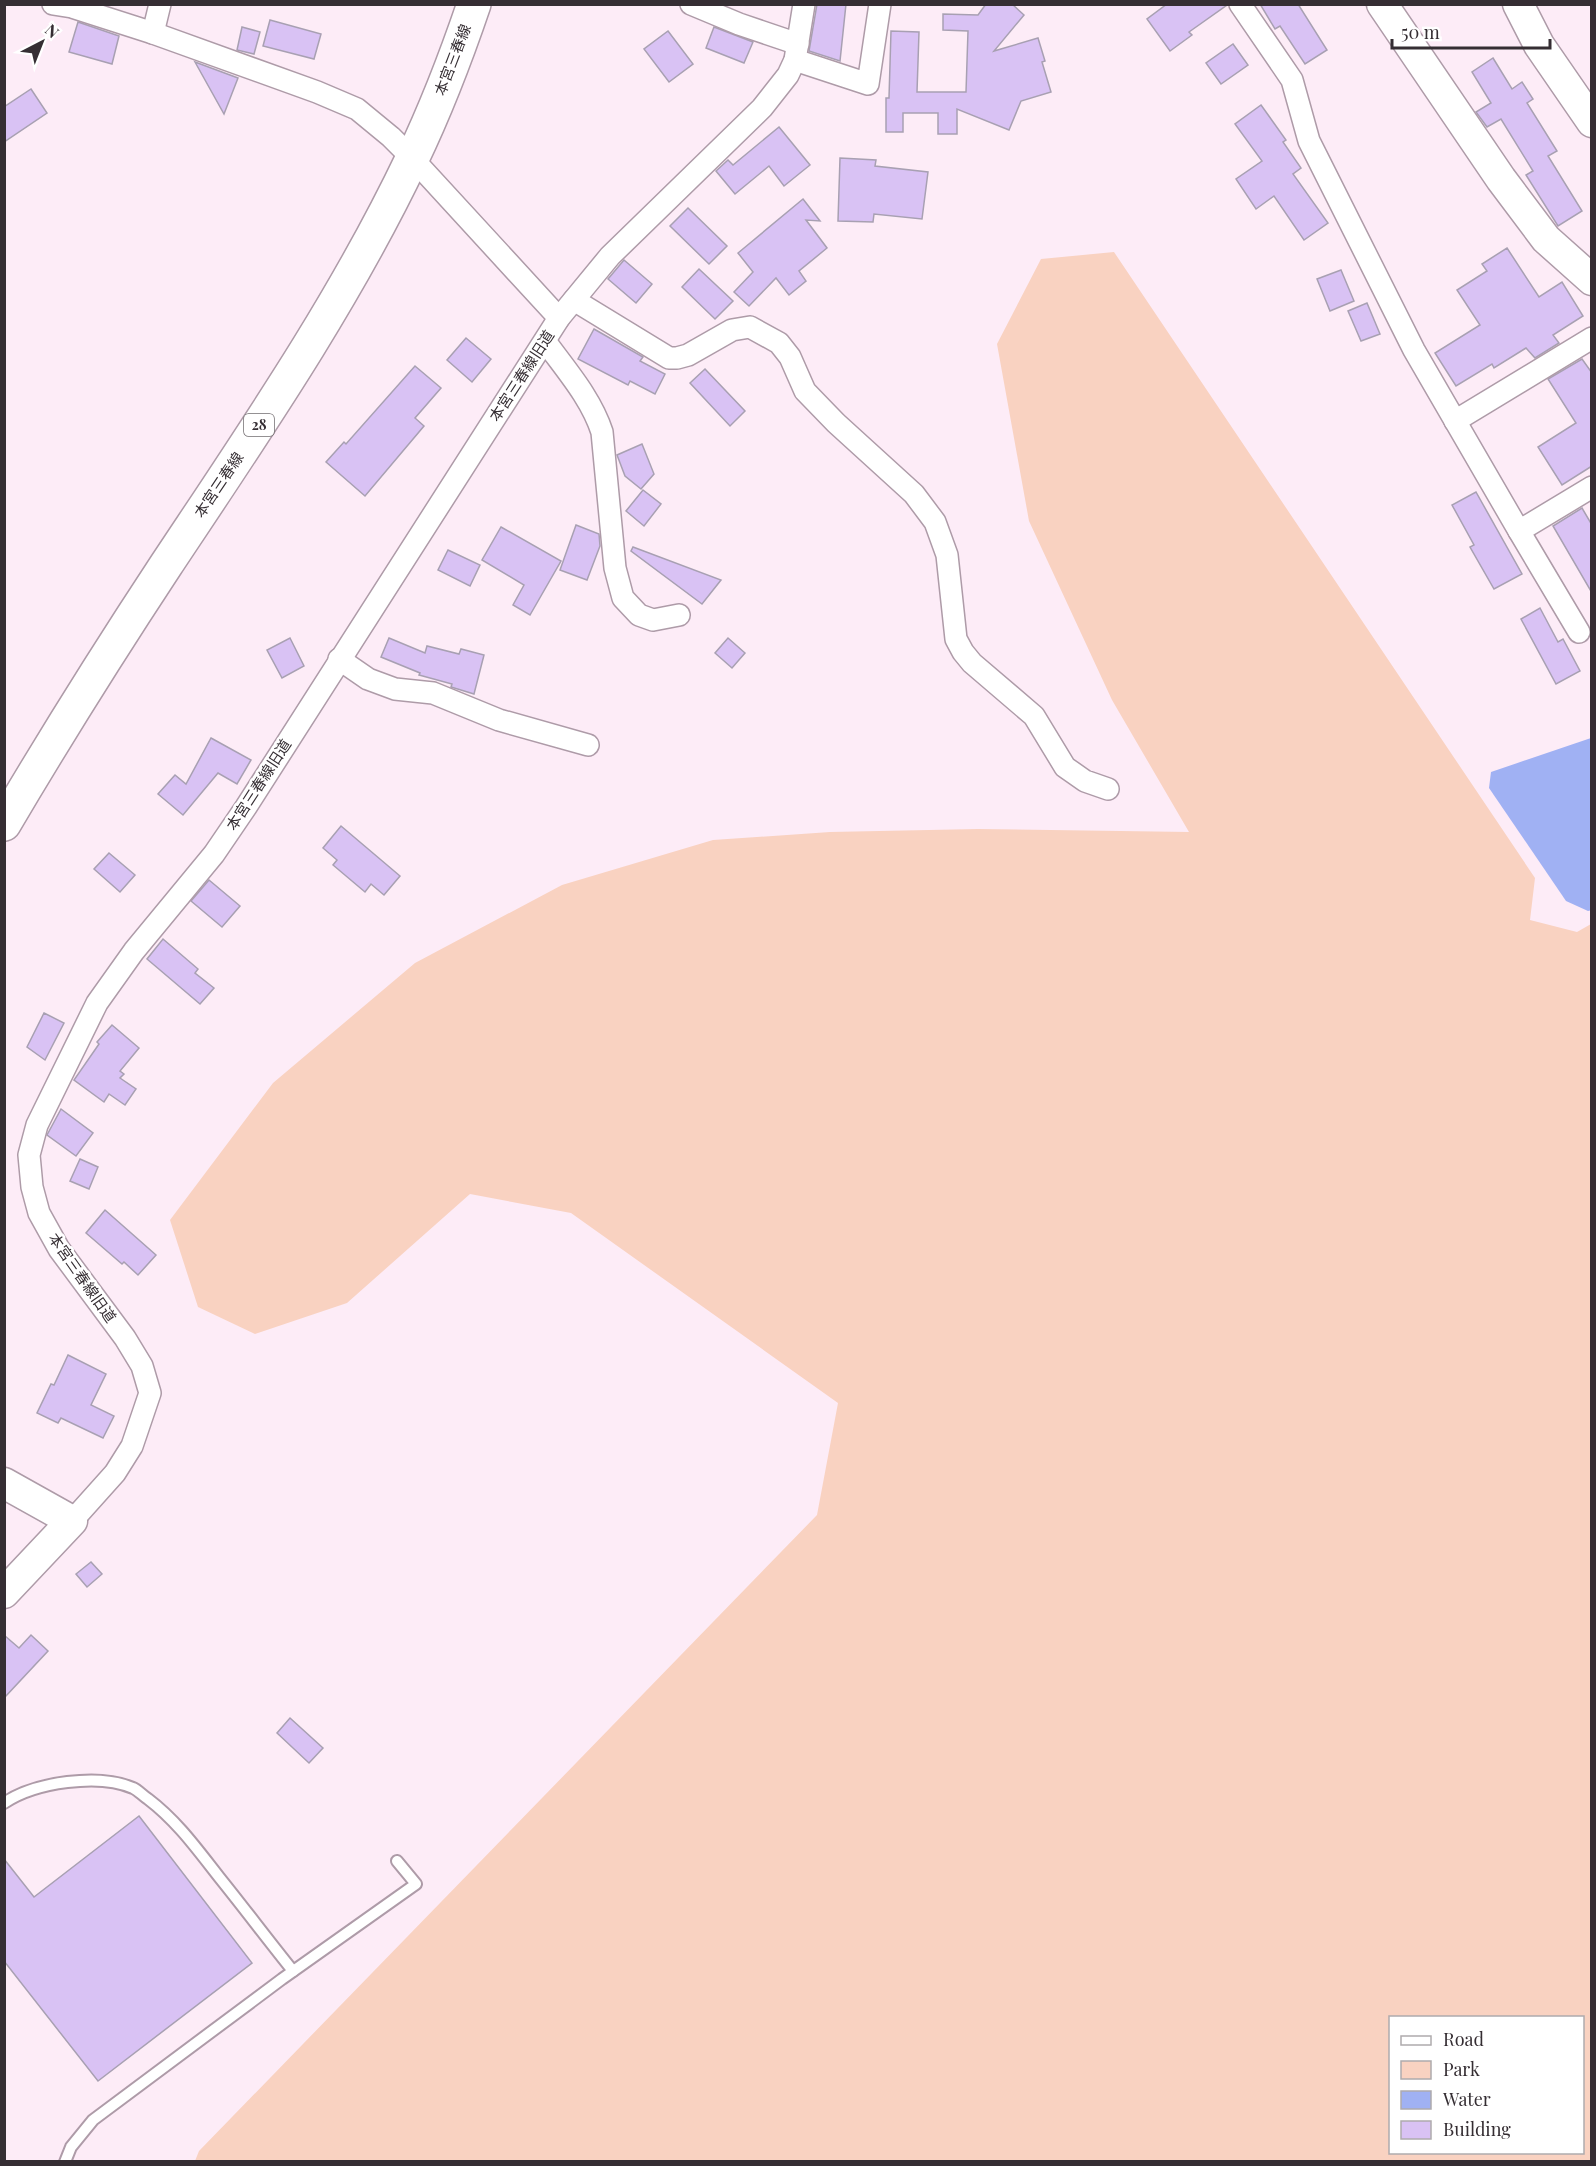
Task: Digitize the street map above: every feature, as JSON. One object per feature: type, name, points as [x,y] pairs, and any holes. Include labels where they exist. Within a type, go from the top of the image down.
[{"type":"main road","name":"本宮三春線","points":[[4,824],[64,724],[303,354],[363,254],[412,159],[459,47],[474,4]]},
{"type":"street","points":[[53,4],[72,7],[153,33],[317,92],[357,109],[392,137],[560,318]]},
{"type":"street","points":[[153,33],[160,4]]},
{"type":"street","points":[[691,4],[868,84],[879,4]]},
{"type":"street","name":"本宮三春線旧道","points":[[4,1593],[115,1473],[132,1446],[150,1393],[142,1366],[125,1338],[59,1249],[39,1213],[32,1187],[29,1155],[37,1125],[97,1003],[134,951],[214,854],[560,318],[610,256],[762,108],[788,75],[797,52],[804,4]]},
{"type":"street","points":[[1240,4],[1292,80],[1309,141],[1414,350],[1579,632]]},
{"type":"street","points":[[1382,4],[1501,179],[1546,239],[1592,280]]},
{"type":"street","points":[[1518,4],[1539,45],[1592,122]]},
{"type":"street","points":[[574,300],[669,358],[688,355],[732,330],[750,327],[779,343],[790,357],[805,391],[836,423],[914,494],[934,522],[947,555],[956,639],[963,652],[972,663],[1034,716],[1065,766],[1085,781],[1108,789]]},
{"type":"street","points":[[1455,421],[1592,338]]},
{"type":"street","points":[[545,341],[582,392],[602,432],[615,568],[623,598],[639,615],[653,620],[679,615]]},
{"type":"street","points":[[1519,531],[1592,487]]},
{"type":"street","points":[[339,659],[368,679],[395,689],[433,693],[499,720],[588,745]]},
{"type":"street","points":[[4,1483],[72,1521]]},
{"type":"lane","points":[[4,1803],[29,1791],[71,1780],[103,1781],[133,1788],[164,1811],[185,1834],[293,1971]]},
{"type":"lane","points":[[65,2162],[71,2147],[93,2121],[293,1971],[416,1884],[397,1861]]},
{"type":"green space","points":[[1114,252],[1535,878],[1530,920],[1577,932],[1591,924],[1591,2161],[195,2161],[199,2151],[817,1515],[838,1403],[571,1213],[470,1194],[347,1303],[255,1334],[198,1307],[170,1220],[273,1083],[415,963],[562,885],[713,840],[830,832],[978,829],[1189,832],[1112,700],[1029,521],[997,344],[1041,259]]},
{"type":"water","points":[[1591,738],[1592,910],[1588,911],[1566,901],[1489,788],[1491,772]]},
{"type":"building","points":[[817,4],[846,4],[840,61],[809,51]]},
{"type":"building","points":[[986,4],[1012,4],[1024,15],[994,51],[1038,38],[1051,92],[1021,101],[1009,130],[957,109],[957,134],[938,134],[938,113],[903,113],[903,132],[886,132],[891,31],[919,32],[917,92],[966,92],[968,31],[943,30],[943,14],[978,15]]},
{"type":"building","points":[[1167,4],[1227,5],[1189,32],[1192,35],[1170,51],[1147,19]]},
{"type":"building","points":[[1260,4],[1298,4],[1327,50],[1305,64],[1280,26],[1275,29]]},
{"type":"building","points":[[270,20],[321,34],[314,59],[263,46]]},
{"type":"building","points":[[78,22],[119,36],[112,64],[69,52]]},
{"type":"building","points":[[242,27],[260,32],[254,54],[237,50]]},
{"type":"building","points":[[714,27],[753,42],[744,63],[706,48]]},
{"type":"building","points":[[668,31],[693,64],[669,82],[644,49]]},
{"type":"building","points":[[1233,44],[1248,65],[1221,84],[1206,63]]},
{"type":"building","points":[[1493,58],[1512,89],[1522,82],[1533,99],[1527,103],[1557,151],[1548,156],[1582,211],[1558,226],[1526,175],[1533,171],[1501,119],[1487,127],[1476,112],[1491,103],[1472,72]]},
{"type":"building","points":[[195,62],[238,78],[224,114]]},
{"type":"building","points":[[31,89],[47,113],[4,142],[4,107]]},
{"type":"building","points":[[1261,105],[1286,140],[1283,142],[1301,168],[1293,174],[1328,223],[1304,240],[1274,196],[1256,209],[1236,179],[1262,161],[1235,124]]},
{"type":"building","points":[[779,127],[810,165],[784,186],[769,166],[735,194],[716,171],[728,160],[733,165]]},
{"type":"building","points":[[840,158],[876,160],[875,166],[928,172],[922,219],[874,214],[873,222],[838,221]]},
{"type":"building","points":[[803,199],[820,221],[806,220],[827,248],[799,271],[806,281],[789,295],[776,278],[749,306],[734,292],[753,272],[738,253]]},
{"type":"building","points":[[688,208],[727,246],[709,264],[670,226]]},
{"type":"building","points":[[1507,248],[1539,297],[1562,282],[1583,316],[1553,335],[1559,343],[1535,358],[1526,348],[1494,368],[1492,364],[1456,386],[1435,353],[1480,325],[1457,290],[1487,271],[1482,264]]},
{"type":"building","points":[[624,260],[652,284],[636,303],[608,279]]},
{"type":"building","points":[[699,269],[733,301],[715,319],[682,287]]},
{"type":"building","points":[[1341,270],[1354,301],[1330,311],[1317,279]]},
{"type":"building","points":[[1367,303],[1380,334],[1361,341],[1348,311]]},
{"type":"building","points":[[594,329],[643,357],[640,361],[665,374],[655,394],[630,381],[628,385],[578,359]]},
{"type":"building","points":[[466,338],[491,359],[472,382],[447,360]]},
{"type":"building","points":[[1582,359],[1592,373],[1592,466],[1562,485],[1538,447],[1576,423],[1548,379]]},
{"type":"building","points":[[415,366],[441,388],[415,418],[424,426],[365,496],[326,462],[344,442],[346,444]]},
{"type":"building","points":[[705,369],[745,411],[730,426],[690,383]]},
{"type":"building","points":[[642,444],[654,474],[641,489],[625,476],[617,455]]},
{"type":"building","points":[[643,490],[661,504],[644,526],[626,511]]},
{"type":"building","points":[[1476,492],[1522,574],[1494,589],[1470,547],[1474,545],[1452,505]]},
{"type":"building","points":[[1582,508],[1592,525],[1592,593],[1553,526]]},
{"type":"building","points":[[576,525],[599,534],[600,546],[587,580],[560,570]]},
{"type":"building","points":[[501,527],[561,561],[530,615],[513,605],[524,585],[482,560]]},
{"type":"building","points":[[633,547],[721,580],[702,604],[631,551]]},
{"type":"building","points":[[448,550],[480,565],[470,586],[438,570]]},
{"type":"building","points":[[1540,608],[1558,642],[1563,639],[1580,671],[1556,684],[1521,619]]},
{"type":"building","points":[[290,638],[304,666],[282,678],[267,650]]},
{"type":"building","points":[[389,638],[425,653],[427,646],[459,654],[461,649],[484,655],[474,694],[451,687],[452,684],[419,675],[420,673],[381,657]]},
{"type":"building","points":[[728,638],[745,653],[732,668],[715,653]]},
{"type":"building","points":[[211,738],[251,760],[237,784],[218,773],[183,815],[158,794],[175,775],[186,784]]},
{"type":"building","points":[[341,826],[400,876],[384,895],[371,884],[365,892],[333,865],[337,860],[323,848]]},
{"type":"building","points":[[109,853],[135,875],[120,892],[94,869]]},
{"type":"building","points":[[209,880],[240,906],[222,927],[191,901]]},
{"type":"building","points":[[163,939],[198,969],[195,973],[214,988],[200,1004],[147,959]]},
{"type":"building","points":[[44,1013],[64,1023],[45,1060],[27,1047]]},
{"type":"building","points":[[112,1025],[139,1048],[120,1071],[124,1074],[120,1078],[136,1089],[125,1105],[109,1094],[104,1102],[74,1080],[99,1044],[97,1042]]},
{"type":"building","points":[[61,1109],[93,1133],[76,1156],[47,1135]]},
{"type":"building","points":[[80,1159],[98,1167],[89,1189],[70,1181]]},
{"type":"building","points":[[105,1210],[156,1255],[138,1275],[86,1233]]},
{"type":"building","points":[[68,1355],[106,1374],[91,1405],[114,1416],[103,1438],[61,1418],[58,1423],[37,1413]]},
{"type":"building","points":[[91,1562],[102,1574],[87,1587],[76,1574]]},
{"type":"building","points":[[4,1635],[19,1648],[31,1635],[48,1651],[4,1698]]},
{"type":"building","points":[[290,1718],[323,1748],[309,1763],[277,1733]]},
{"type":"building","points":[[139,1816],[252,1963],[98,2081],[4,1961],[4,1859],[34,1897]]}]
